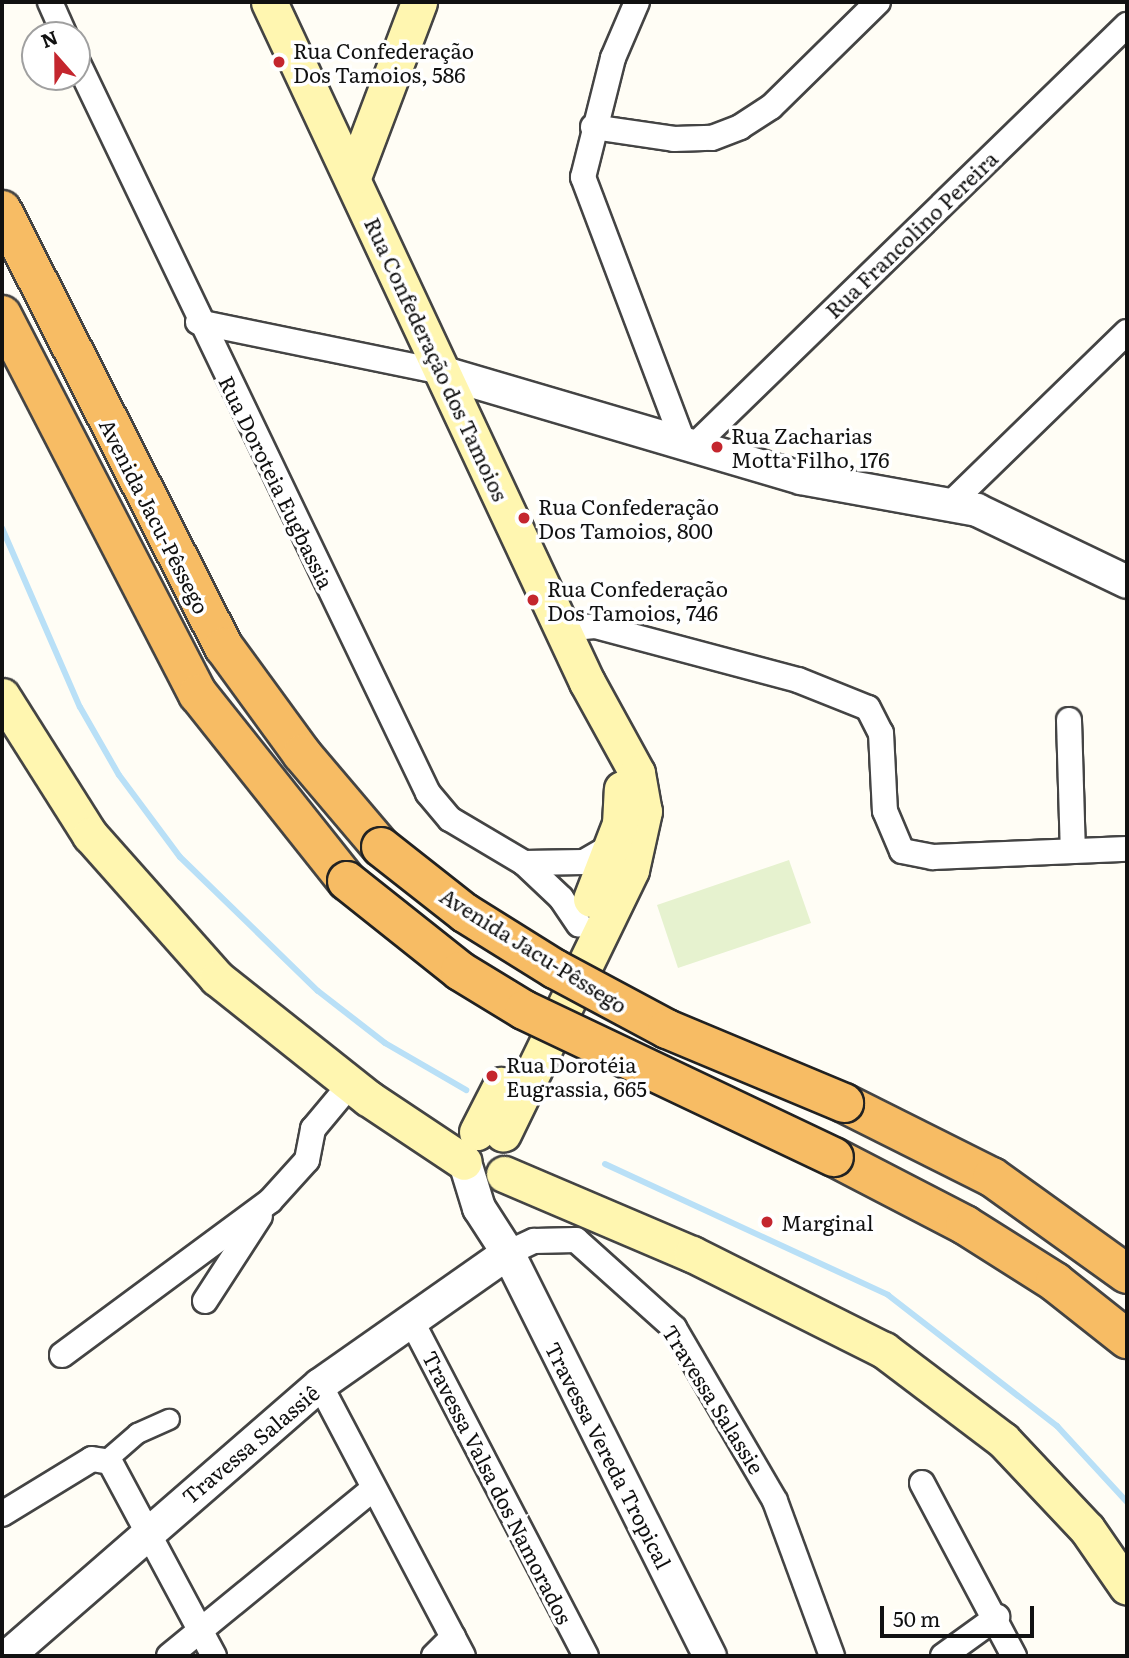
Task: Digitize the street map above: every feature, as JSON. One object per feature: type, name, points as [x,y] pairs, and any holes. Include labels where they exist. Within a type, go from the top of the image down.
[{"type":"highway","name":"Avenida Jacu-Pêssego","points":[[2,210],[224,647],[302,754],[381,847],[465,913],[566,975],[667,1029],[844,1103],[992,1177],[1127,1274]]},
{"type":"highway","points":[[2,314],[198,695],[347,881],[460,971],[524,1010],[834,1157],[976,1232],[1127,1339]]},
{"type":"main road","name":"Rua Confederação dos Tamoios","points":[[269,2],[562,629],[623,754],[637,773],[644,811],[639,846],[487,1155]]},
{"type":"main road","points":[[353,177],[419,2]]},
{"type":"main road","points":[[2,696],[90,835],[160,919],[217,978],[358,1085],[368,1098],[487,1155],[634,1219],[644,1232],[820,1315],[948,1394],[1052,1487],[1127,1587]]},
{"type":"main road","name":"Rua Confederação dos Tamoios","points":[[487,1155],[614,845],[623,799],[623,754]]},
{"type":"street","points":[[50,2],[59,21]]},
{"type":"street","points":[[637,2],[593,127],[583,177],[588,203],[661,370],[689,443]]},
{"type":"street","points":[[593,127],[674,139],[712,138],[740,127],[771,107],[878,2]]},
{"type":"street","name":"Rua Francolino Pereira","points":[[689,443],[1127,25]]},
{"type":"street","name":"Rua Doroteia Eugbassia","points":[[91,91],[198,322],[428,793],[450,819],[524,863],[561,898],[579,925]]},
{"type":"street","points":[[198,322],[441,372],[801,478],[949,505],[1007,522],[1127,582]]},
{"type":"street","points":[[949,505],[1127,332]]},
{"type":"street","points":[[562,629],[595,626],[798,680],[868,708],[881,733],[885,811],[902,851],[933,857],[1127,849]]},
{"type":"street","points":[[1069,720],[1073,851]]},
{"type":"street","points":[[524,863],[584,862],[614,845]]},
{"type":"street","points":[[205,1301],[270,1201],[307,1160],[313,1129],[358,1085]]},
{"type":"street","name":"Travessa Vereda Tropical","points":[[487,1155],[479,1208],[509,1253],[710,1656]]},
{"type":"street","points":[[62,1354],[270,1201]]},
{"type":"street","name":"Travessa Salassie","points":[[509,1253],[534,1241],[576,1240],[674,1328],[775,1501],[832,1656]]},
{"type":"street","name":"Travessa Salassiê","points":[[8,1656],[149,1529],[320,1385],[410,1318],[509,1253]]},
{"type":"street","name":"Travessa Valsa dos Namorados","points":[[410,1318],[586,1656]]},
{"type":"street","points":[[320,1385],[458,1647],[434,1656]]},
{"type":"street","points":[[2,1514],[92,1460],[106,1460],[136,1433],[169,1419]]},
{"type":"street","points":[[106,1460],[149,1529],[214,1656]]},
{"type":"street","points":[[922,1483],[997,1617],[1014,1656]]},
{"type":"street","points":[[169,1656],[200,1626],[373,1489]]},
{"type":"street","points":[[943,1656],[997,1617]]},
{"type":"green space","points":[[789,860],[811,923],[678,968],[657,905]]},
{"type":"waterway","points":[[2,528],[80,707],[119,775],[180,857],[318,991],[385,1043],[466,1090]]},
{"type":"waterway","points":[[605,1164],[888,1295],[1057,1426],[1127,1502]]},
{"type":"place","name":"Rua Confederação Dos Tamoios, 586","points":[[279,62]]},
{"type":"place","name":"Rua Zacharias Motta Filho, 176","points":[[717,447]]},
{"type":"place","name":"Rua Confederação Dos Tamoios, 800","points":[[524,518]]},
{"type":"place","name":"Rua Confederação Dos Tamoios, 746","points":[[533,600]]},
{"type":"place","name":"Rua Dorotéia Eugrassia, 665","points":[[492,1076]]},
{"type":"place","name":"Marginal","points":[[767,1222]]}]
